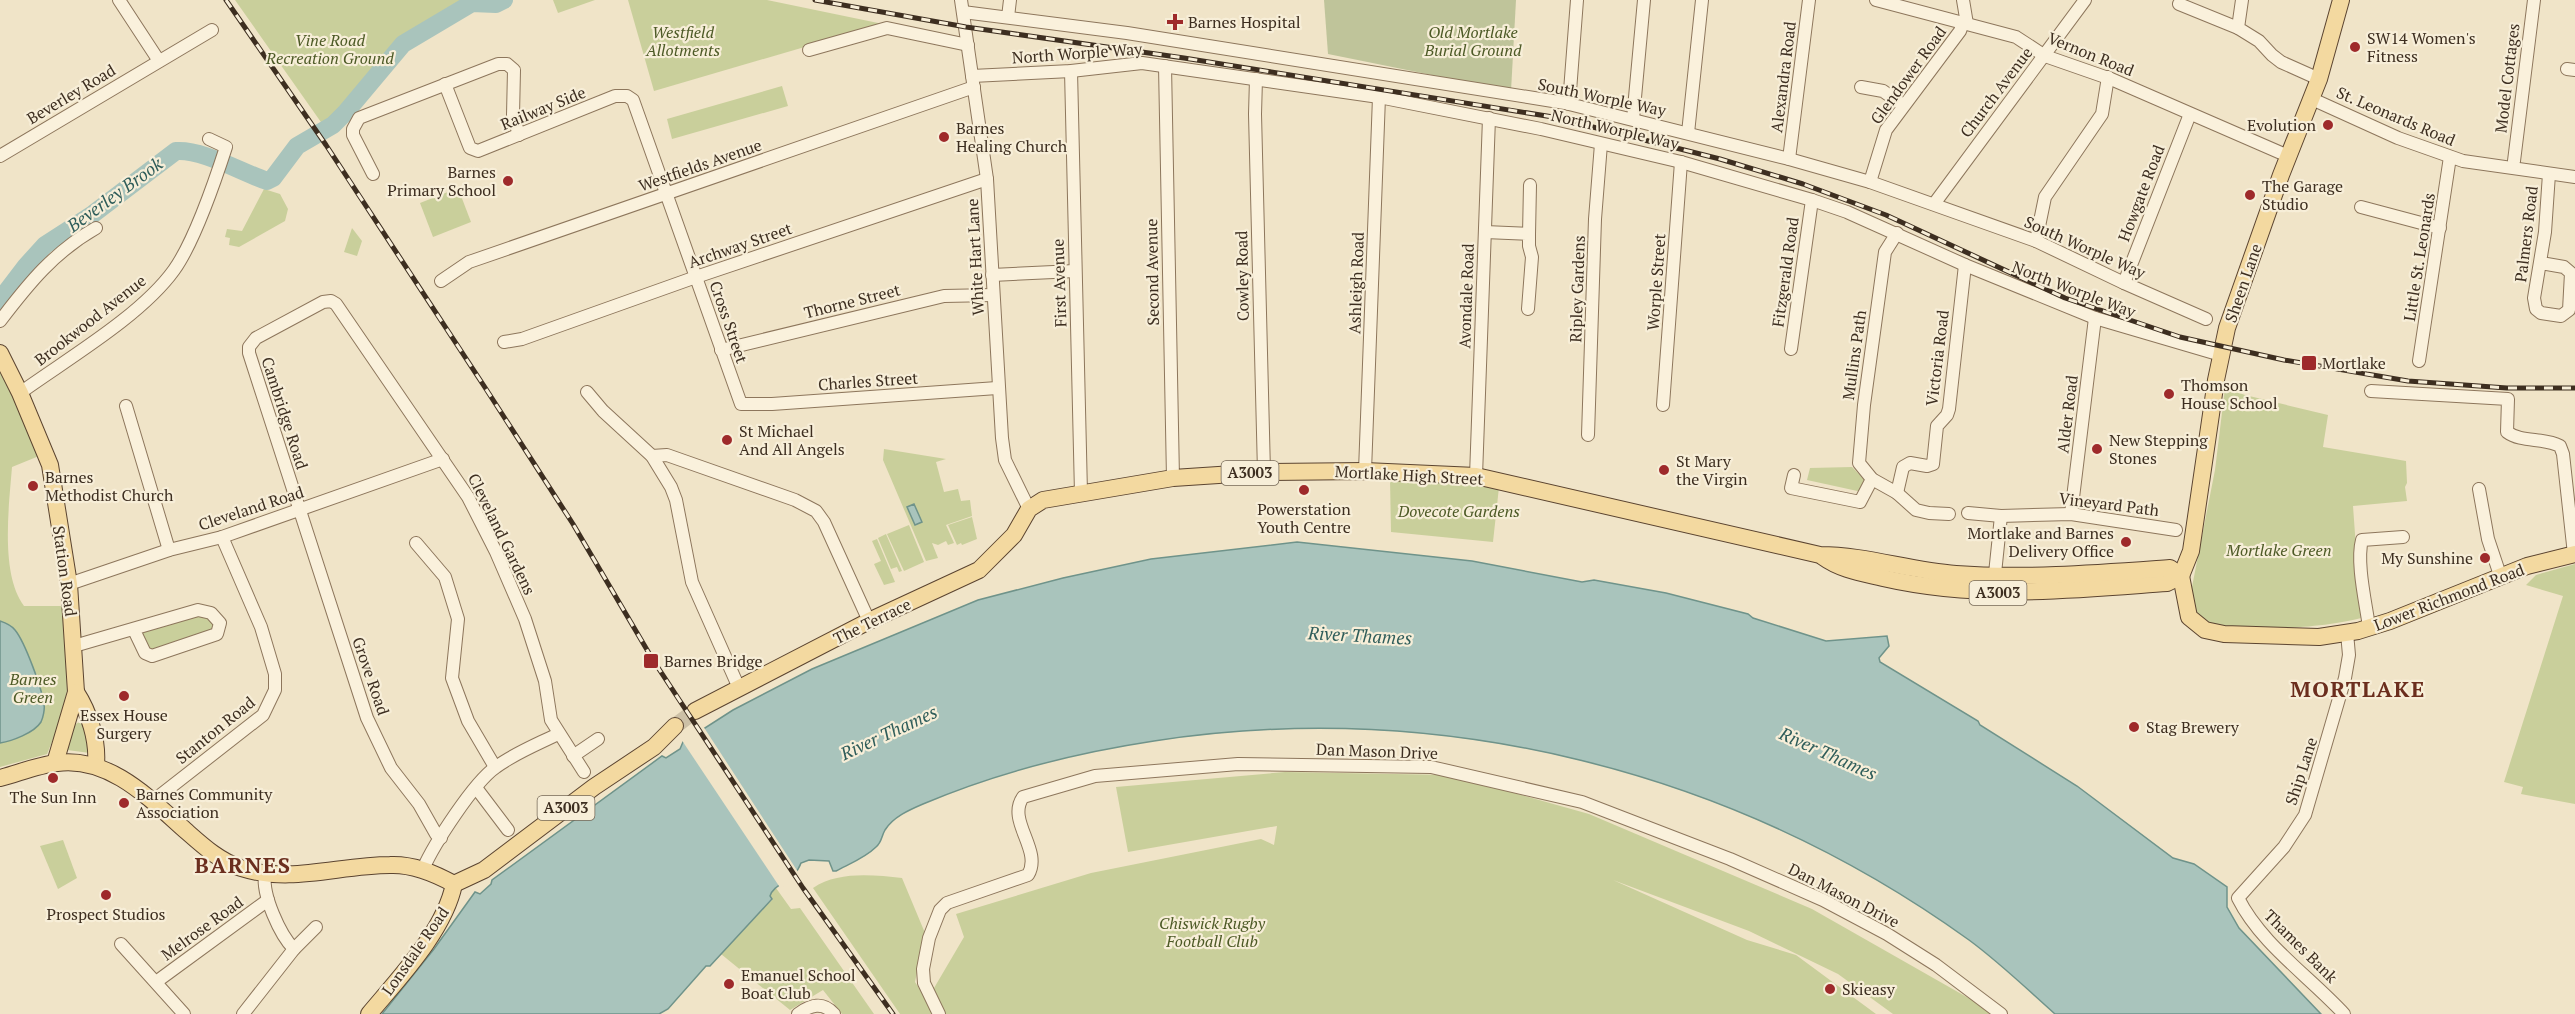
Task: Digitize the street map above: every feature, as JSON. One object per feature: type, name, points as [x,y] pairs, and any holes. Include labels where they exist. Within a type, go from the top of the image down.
[{"type":"main road","name":"Sheen Lane","points":[[2181,576],[2191,551],[2227,328],[2288,156],[2319,80],[2342,0]]},
{"type":"main road","name":"Station Road","points":[[0,352],[21,393],[50,465],[69,584],[76,692],[55,763]]},
{"type":"main road","name":"Mortlake High Street","points":[[1029,509],[1043,500],[1173,477],[1264,472],[1365,471],[1476,476],[1820,555],[1840,555],[1935,572],[1994,575],[2170,568],[2181,576],[2167,583],[1994,593],[1943,589],[1901,582],[1843,568],[1820,555]]},
{"type":"main road","name":"The Terrace","points":[[695,711],[869,621],[979,570],[1014,535],[1029,509]]},
{"type":"main road","name":"Lower Richmond Road","points":[[2181,576],[2189,617],[2205,630],[2224,634],[2319,637],[2369,627],[2527,566],[2575,554]]},
{"type":"main road","name":"Station Road","points":[[76,692],[87,714],[97,752],[96,764]]},
{"type":"main road","points":[[70,717],[87,714]]},
{"type":"main road","name":"A3003","points":[[454,884],[484,870],[594,787],[654,747],[675,726]]},
{"type":"main road","points":[[0,778],[55,763],[96,764],[108,769],[154,803],[215,856],[239,868],[265,875],[300,875],[391,864],[423,869],[454,884]]},
{"type":"main road","name":"Lonsdale Road","points":[[369,1014],[414,958],[440,920],[452,898],[454,884]]},
{"type":"street","points":[[119,0],[159,61]]},
{"type":"street","points":[[1008,17],[1010,0]]},
{"type":"street","points":[[1569,104],[1577,0]]},
{"type":"street","points":[[1633,119],[1644,0]]},
{"type":"street","points":[[1688,134],[1702,0]]},
{"type":"street","name":"Alexandra Road","points":[[1789,159],[1809,0]]},
{"type":"street","name":"Vernon Road","points":[[1876,0],[2016,37],[2044,56],[2108,77],[2288,156]]},
{"type":"street","points":[[1963,0],[1965,23]]},
{"type":"street","name":"Church Avenue","points":[[1934,204],[2085,0]]},
{"type":"street","points":[[2238,28],[2242,0]]},
{"type":"street","name":"Model Cottages","points":[[2514,161],[2534,0]]},
{"type":"street","points":[[2179,4],[2238,28],[2259,41],[2272,56],[2281,62],[2319,80]]},
{"type":"street","name":"South Worple Way","points":[[962,6],[1008,17],[1127,33],[1569,104],[1633,119],[1789,159],[1870,182],[1934,204],[2036,241],[2206,319]]},
{"type":"street","name":"White Hart Lane","points":[[962,6],[987,179],[997,388],[1005,460],[1029,509]]},
{"type":"street","name":"Glendower Road","points":[[1870,182],[1886,130],[1965,23]]},
{"type":"street","points":[[809,50],[887,28],[968,45]]},
{"type":"street","name":"Beverley Road","points":[[0,156],[212,30]]},
{"type":"street","name":"North Worple Way","points":[[973,81],[1142,63],[1379,97],[1489,118],[1681,162],[1812,200],[1897,233],[1965,265],[2095,318],[2221,355]]},
{"type":"street","points":[[373,174],[353,135],[355,123],[359,118],[498,64],[511,66],[514,70],[513,115],[519,135]]},
{"type":"street","name":"Second Avenue","points":[[1165,66],[1173,477]]},
{"type":"street","name":"First Avenue","points":[[1071,71],[1081,493]]},
{"type":"street","points":[[2036,241],[2045,197],[2102,114],[2108,77]]},
{"type":"street","name":"Cowley Road","points":[[1256,79],[1254,114],[1264,472]]},
{"type":"street","name":"Westfields Avenue","points":[[441,281],[469,262],[666,194],[973,81]]},
{"type":"street","name":"Railway Side","points":[[445,84],[468,143],[474,150],[482,151],[615,96]]},
{"type":"street","points":[[1861,87],[1883,91],[1903,105]]},
{"type":"street","name":"Cross Street","points":[[615,96],[627,96],[633,100],[741,404]]},
{"type":"street","name":"Ashleigh Road","points":[[1365,471],[1379,97]]},
{"type":"street","name":"St. Leonards Road","points":[[2312,99],[2398,138],[2450,157],[2575,177]]},
{"type":"street","name":"Howgate Road","points":[[2124,283],[2190,114]]},
{"type":"street","name":"Avondale Road","points":[[1476,476],[1489,118]]},
{"type":"street","name":"Brookwood Avenue","points":[[21,393],[127,316],[176,269],[226,156],[209,139]]},
{"type":"street","name":"Ripley Gardens","points":[[1588,435],[1595,219],[1601,144]]},
{"type":"street","name":"Little St. Leonards","points":[[2419,361],[2450,157]]},
{"type":"street","name":"Worple Street","points":[[1663,405],[1681,162]]},
{"type":"street","name":"Palmers Road","points":[[2541,263],[2564,267],[2571,273],[2569,310],[2561,316],[2541,313],[2536,309],[2534,298],[2541,263],[2549,174]]},
{"type":"street","name":"Archway Street","points":[[504,342],[522,339],[696,277],[987,179]]},
{"type":"street","points":[[1528,309],[1532,257],[1529,246],[1530,184]]},
{"type":"street","name":"Fitzgerald Road","points":[[1791,349],[1812,200]]},
{"type":"street","points":[[2361,207],[2440,228]]},
{"type":"street","points":[[0,321],[37,274],[63,249],[96,228]]},
{"type":"street","points":[[1485,232],[1529,234]]},
{"type":"street","name":"Mullins Path","points":[[1872,479],[1859,463],[1864,405],[1885,252],[1897,233]]},
{"type":"street","name":"Victoria Road","points":[[1897,493],[1903,467],[1910,463],[1927,466],[1932,464],[1937,426],[1947,415],[1949,409],[1965,265]]},
{"type":"street","points":[[992,275],[1075,271]]},
{"type":"street","name":"Thorne Street","points":[[721,350],[944,296],[993,296]]},
{"type":"street","name":"Cleveland Gardens","points":[[331,301],[336,304],[468,496],[496,552],[525,619],[545,681],[551,720],[584,772]]},
{"type":"street","name":"Cambridge Road","points":[[300,510],[274,434],[249,347],[256,338],[317,305],[331,301]]},
{"type":"street","name":"Alder Road","points":[[2072,514],[2095,318]]},
{"type":"street","name":"Charles Street","points":[[741,404],[772,404],[997,388]]},
{"type":"street","points":[[2371,391],[2508,399],[2507,432],[2512,436],[2552,441],[2560,446],[2572,514],[2575,554]]},
{"type":"street","points":[[587,392],[603,411],[652,456],[676,500],[692,582],[739,688]]},
{"type":"street","points":[[126,406],[169,550]]},
{"type":"street","points":[[652,456],[667,455],[795,500],[816,511],[824,522],[869,621]]},
{"type":"street","name":"Cleveland Road","points":[[69,584],[169,550],[222,537],[443,459]]},
{"type":"street","points":[[1794,475],[1791,488],[1860,502],[1872,479],[1897,493],[1916,510],[1949,514]]},
{"type":"street","points":[[2479,489],[2488,539],[2500,578]]},
{"type":"street","name":"Grove Road","points":[[300,510],[367,718],[391,768],[419,804],[436,834],[441,838]]},
{"type":"street","name":"Vineyard Path","points":[[1968,513],[2001,516],[2072,514],[2176,530]]},
{"type":"street","points":[[1994,593],[2001,516]]},
{"type":"street","name":"Stanton Road","points":[[154,803],[158,797],[263,715],[275,690],[275,674],[261,627],[222,537]]},
{"type":"street","points":[[2369,627],[2362,564],[2362,540],[2403,537]]},
{"type":"street","points":[[416,543],[445,577],[458,619],[452,678],[468,721],[495,767]]},
{"type":"street","points":[[74,646],[198,610],[211,613],[220,623],[217,634],[152,656],[145,653],[135,630]]},
{"type":"street","name":"Ship Lane","points":[[2238,898],[2284,847],[2305,815],[2345,678],[2349,655],[2347,633]]},
{"type":"street","points":[[423,869],[441,838],[495,767],[558,734]]},
{"type":"street","points":[[573,756],[598,739]]},
{"type":"street","name":"Dan Mason Drive","points":[[939,1014],[924,983],[924,969],[935,917],[947,903],[1028,875],[1031,869],[1031,856],[1018,813],[1023,797],[1095,776],[1247,764],[1431,767],[1581,802],[1730,859],[1846,912],[1936,965],[2001,1014]]},
{"type":"street","points":[[477,789],[508,830]]},
{"type":"street","points":[[265,875],[264,884],[268,900],[287,942],[294,949]]},
{"type":"street","name":"Thames Bank","points":[[2238,898],[2245,912],[2275,946],[2344,1014]]},
{"type":"street","name":"Melrose Road","points":[[156,982],[268,900]]},
{"type":"street","points":[[243,1014],[294,949],[316,927]]},
{"type":"street","points":[[121,944],[184,1014]]},
{"type":"street","points":[[798,1014],[816,1005],[824,1006],[834,1014]]},
{"type":"green space","name":"Vine Road Recreation Ground","points":[[235,0],[465,0],[399,40],[344,108],[329,123],[323,125]]},
{"type":"green space","points":[[553,0],[595,0],[558,13]]},
{"type":"green space","name":"Westfield Allotments","points":[[628,0],[767,0],[883,24],[654,91]]},
{"type":"green space","name":"Old Mortlake Burial Ground","points":[[1324,0],[1516,0],[1511,91],[1328,54]]},
{"type":"green space","points":[[782,86],[788,106],[672,139],[667,119]]},
{"type":"green space","points":[[458,188],[471,222],[433,237],[420,203]]},
{"type":"green space","points":[[264,189],[280,194],[288,209],[285,221],[239,247],[229,245],[230,238],[225,237],[227,229],[242,231]]},
{"type":"green space","points":[[352,228],[362,241],[357,256],[344,252]]},
{"type":"green space","name":"Barnes Green","points":[[0,368],[39,456],[12,467],[8,539],[12,576],[16,592],[24,606],[65,606],[67,691],[58,727],[47,754],[0,767]]},
{"type":"green space","name":"Mortlake Green","points":[[2225,388],[2328,415],[2323,447],[2406,461],[2407,501],[2353,506],[2361,618],[2303,627],[2253,628],[2211,623],[2194,613],[2190,597],[2215,470]]},
{"type":"green space","points":[[884,449],[946,459],[936,462],[944,492],[958,489],[961,501],[970,500],[972,516],[946,525],[954,543],[948,545],[946,541],[938,545],[932,543],[938,558],[926,561],[883,460]]},
{"type":"green space","points":[[1852,467],[1866,481],[1862,492],[1807,480],[1810,468]]},
{"type":"green space","name":"Dovecote Gardens","points":[[1390,479],[1499,487],[1493,542],[1391,532]]},
{"type":"green space","points":[[972,517],[977,539],[957,545],[948,525]]},
{"type":"green space","points":[[909,525],[924,562],[904,571],[887,534]]},
{"type":"green space","points":[[886,534],[902,571],[899,572],[897,567],[891,569],[878,538]]},
{"type":"green space","points":[[877,539],[895,582],[884,585],[874,564],[881,561],[872,541]]},
{"type":"green space","points":[[2575,564],[2575,804],[2521,794],[2523,787],[2504,782],[2563,596],[2526,585],[2536,575]]},
{"type":"green space","points":[[205,613],[217,629],[152,653],[140,634],[142,631]]},
{"type":"green space","points":[[86,721],[90,753],[67,750],[74,725]]},
{"type":"green space","name":"Chiswick Rugby Football Club","points":[[1285,772],[1450,775],[1589,814],[1812,909],[1986,1008],[1991,1014],[1893,1014],[1838,974],[1749,931],[1613,880],[1747,940],[1796,955],[1876,1014],[900,1014],[813,888],[844,877],[868,875],[902,878],[925,933],[915,982],[927,1000],[964,937],[956,914],[1091,873],[1261,839],[1274,845],[1277,826],[1128,852],[1116,787]]},
{"type":"green space","points":[[63,840],[77,878],[58,889],[40,846]]},
{"type":"green space","points":[[776,888],[791,909],[800,908],[874,1014],[842,1014],[823,990],[790,1010],[721,954],[772,900],[770,895]]},
{"type":"water","points":[[914,504],[922,522],[915,525],[907,507]]},
{"type":"water","name":"River Thames","points":[[1297,542],[1472,561],[1582,582],[1594,580],[1666,593],[1748,614],[1753,618],[1826,641],[1887,636],[1889,646],[1879,658],[1880,662],[1978,721],[1980,725],[2077,786],[2173,858],[2194,864],[2227,887],[2227,907],[2239,928],[2321,1014],[2055,1014],[2002,966],[1969,940],[1878,881],[1782,831],[1683,791],[1581,760],[1476,740],[1369,730],[1262,730],[1154,741],[1036,765],[979,783],[912,809],[888,825],[872,851],[836,871],[833,871],[829,861],[809,860],[801,863],[794,874],[772,892],[770,896],[772,899],[710,966],[706,966],[668,1009],[659,1014],[382,1014],[434,949],[475,892],[480,894],[491,884],[492,880],[662,756],[666,758],[680,749],[683,742],[733,710],[812,669],[978,600],[1063,578],[1151,559]]},
{"type":"water","points":[[0,621],[8,624],[19,636],[37,677],[43,697],[44,711],[41,722],[33,730],[0,743]]},
{"type":"pier","name":"Barnes Bridge","points":[[703,726],[800,875],[781,889],[683,742],[682,739]]},
{"type":"waterway","name":"Beverley Brook","points":[[0,300],[45,245],[93,214],[176,151],[209,157],[267,181],[273,178],[297,146],[333,125],[346,112],[403,44],[472,3],[496,4],[504,0]]},
{"type":"waterway","points":[[509,4],[510,0]]},
{"type":"tunnel","points":[[675,726],[695,711]]},
{"type":"railway","points":[[226,0],[326,145],[486,389],[573,524],[653,660],[803,888],[893,1014]]},
{"type":"railway","points":[[815,0],[966,27],[1184,58],[1553,117],[1720,159],[1803,184],[1886,215],[2065,298],[2180,337],[2284,360],[2408,381],[2507,388],[2575,388]]},
{"type":"place","name":"Barnes Hospital","points":[[1175,22]]},
{"type":"place","name":"SW14 Women's Fitness","points":[[2355,47]]},
{"type":"place","name":"Evolution","points":[[2328,125]]},
{"type":"place","name":"Barnes Healing Church","points":[[944,137]]},
{"type":"place","name":"Barnes Primary School","points":[[508,181]]},
{"type":"place","name":"The Garage Studio","points":[[2250,195]]},
{"type":"place","name":"Mortlake","points":[[2309,363]]},
{"type":"place","name":"Thomson House School","points":[[2169,394]]},
{"type":"place","name":"St Michael And All Angels","points":[[727,440]]},
{"type":"place","name":"New Stepping Stones","points":[[2097,449]]},
{"type":"place","name":"St Mary the Virgin","points":[[1664,470]]},
{"type":"place","name":"Barnes Methodist Church","points":[[33,486]]},
{"type":"place","name":"Powerstation Youth Centre","points":[[1304,490]]},
{"type":"place","name":"Mortlake and Barnes Delivery Office","points":[[2126,542]]},
{"type":"place","name":"My Sunshine","points":[[2485,558]]},
{"type":"place","name":"Barnes Bridge","points":[[651,661]]},
{"type":"place","name":"Essex House Surgery","points":[[124,696]]},
{"type":"place","name":"Stag Brewery","points":[[2134,727]]},
{"type":"place","name":"The Sun Inn","points":[[53,778]]},
{"type":"place","name":"Barnes Community Association","points":[[124,803]]},
{"type":"place","name":"Prospect Studios","points":[[106,895]]},
{"type":"place","name":"Emanuel School Boat Club","points":[[729,984]]},
{"type":"place","name":"Skieasy","points":[[1830,989]]},
{"type":"district","name":"MORTLAKE","points":[[2358,689]]},
{"type":"district","name":"BARNES","points":[[243,865]]}]
